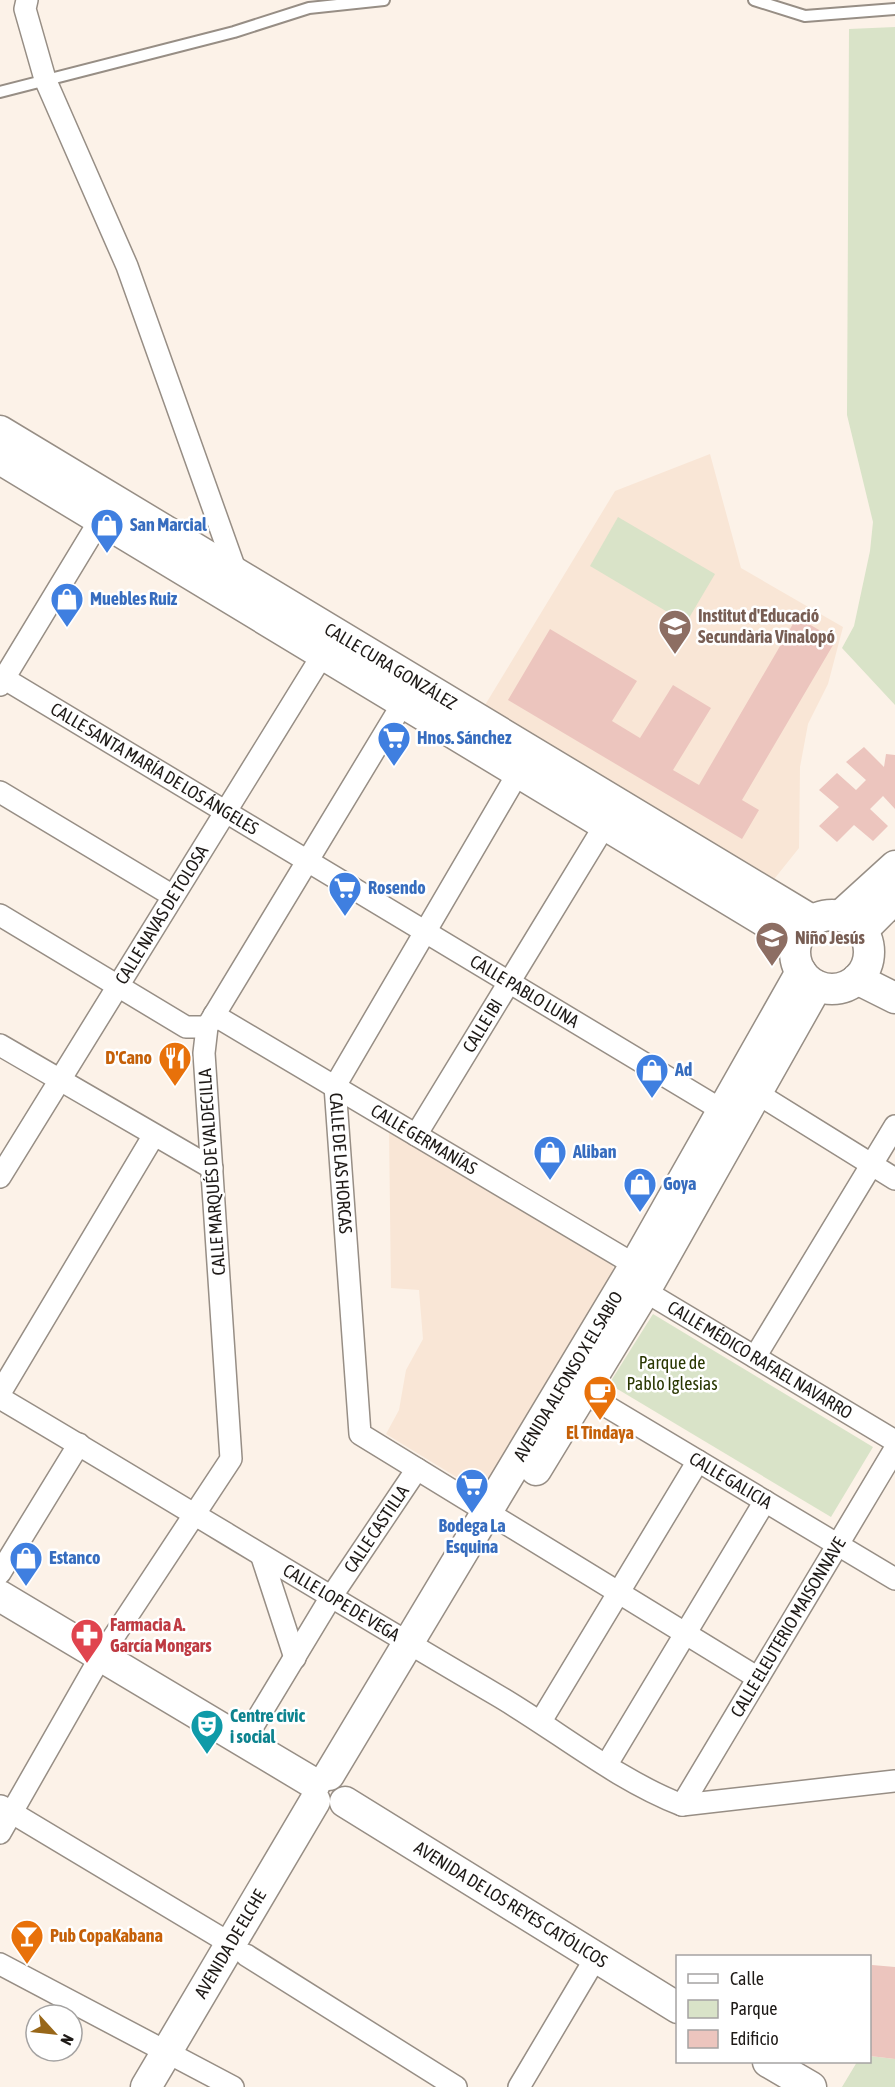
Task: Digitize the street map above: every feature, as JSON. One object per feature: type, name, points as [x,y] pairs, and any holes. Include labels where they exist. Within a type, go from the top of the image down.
[{"type":"street","points":[[27,0],[26,9],[45,79],[127,266],[236,572]]},
{"type":"street","name":"CALLE CURA GONZÁLEZ","points":[[0,431],[836,932],[895,978]]},
{"type":"street","name":"CALLE CURA GONZÁLEZ","points":[[0,459],[605,825],[836,932]]},
{"type":"street","points":[[1,680],[100,520]]},
{"type":"street","name":"CALLE NAVAS DE TOLOSA","points":[[3,1166],[323,654]]},
{"type":"street","name":"CALLE SANTA MARÍA DE LOS ÁNGELES","points":[[1,680],[308,860]]},
{"type":"street","name":"CALLE MARQUÉS DE VALDECILLA","points":[[0,1833],[6,1810],[101,1656],[231,1458],[204,1053],[211,1021],[403,703]]},
{"type":"street","name":"CALLE DE LAS HORCAS","points":[[518,773],[335,1086],[360,1434],[758,1678]]},
{"type":"street","points":[[0,792],[173,896]]},
{"type":"street","name":"CALLE IBI","points":[[416,1135],[605,825]]},
{"type":"street","name":"CALLE PABLO LUNA","points":[[308,860],[732,1116]]},
{"type":"street","points":[[836,932],[895,866]]},
{"type":"street","points":[[836,932],[868,963],[857,979],[842,988],[829,989],[809,979],[795,951],[836,932],[895,898]]},
{"type":"street","points":[[0,915],[186,1027],[211,1021]]},
{"type":"street","name":"AVENIDA ALFONSO X EL SABIO","points":[[330,1792],[353,1772],[418,1649],[575,1387],[635,1278],[732,1116],[809,979]]},
{"type":"street","points":[[857,979],[895,998]]},
{"type":"street","name":"CALLE GERMANÍAS","points":[[211,1021],[335,1086],[416,1135],[635,1278]]},
{"type":"street","points":[[0,1045],[212,1168]]},
{"type":"street","points":[[747,1088],[895,1179]]},
{"type":"street","points":[[755,1357],[895,1126]]},
{"type":"street","points":[[0,1393],[154,1136]]},
{"type":"street","name":"CALLE MÉDICO RAFAEL NAVARRO","points":[[635,1278],[755,1357],[895,1441]]},
{"type":"street","name":"CALLE GALICIA","points":[[575,1387],[895,1579]]},
{"type":"street","name":"CALLE LOPE DE VEGA","points":[[0,1398],[262,1557],[541,1721],[657,1795],[682,1805]]},
{"type":"street","points":[[0,1573],[79,1444]]},
{"type":"street","name":"CALLE ELEUTERIO MAISONNAVE","points":[[682,1805],[895,1449]]},
{"type":"street","points":[[541,1721],[698,1461]]},
{"type":"street","name":"CALLE CASTILLA","points":[[244,1741],[331,1597],[417,1469]]},
{"type":"street","points":[[607,1764],[765,1501]]},
{"type":"street","points":[[262,1557],[295,1658]]},
{"type":"street","name":"AVENIDA DE LOS REYES CATÓLICOS","points":[[0,1596],[330,1792],[595,1959],[676,2007]]},
{"type":"street","points":[[682,1805],[895,1781]]},
{"type":"street","name":"AVENIDA DE ELCHE","points":[[146,2087],[175,2056],[330,1792]]},
{"type":"street","points":[[6,1810],[238,1949],[456,2087]]},
{"type":"street","points":[[519,2087],[595,1959]]},
{"type":"street","points":[[0,1964],[233,2087]]},
{"type":"street","name":"AVENIDA DE ELCHE","points":[[165,2087],[175,2056]]},
{"type":"street","points":[[771,2063],[811,2087]]},
{"type":"lane","points":[[0,92],[234,32],[309,8],[384,0]]},
{"type":"lane","points":[[754,0],[805,16],[895,9]]},
{"type":"shaded area","name":"Institut d'Educació Secundària Vinalopó","points":[[710,454],[741,568],[843,627],[828,684],[808,724],[800,767],[799,848],[771,883],[482,710],[615,491]]},
{"type":"shaded area","points":[[389,1131],[612,1264],[615,1276],[488,1487],[476,1489],[386,1434],[399,1410],[406,1370],[423,1339],[419,1290],[391,1288]]},
{"type":"green space","points":[[895,27],[895,705],[842,648],[854,626],[870,551],[873,522],[847,415],[849,29]]},
{"type":"green space","points":[[618,517],[715,574],[686,623],[590,566]]},
{"type":"green space","name":"Parque de Pablo Iglesias","points":[[653,1314],[873,1447],[831,1517],[609,1384]]},
{"type":"green space","points":[[871,2056],[895,2059],[895,2087],[842,2087],[856,2063],[871,2063]]},
{"type":"building","points":[[797,617],[836,640],[742,800],[759,810],[742,839],[508,700],[550,629],[637,681],[612,721],[640,738],[673,685],[711,708],[673,770],[699,785]]},
{"type":"building","points":[[864,747],[884,767],[886,754],[895,755],[895,809],[883,796],[870,809],[888,826],[873,841],[854,825],[837,842],[819,826],[839,807],[819,790],[837,773],[856,790],[866,780],[846,762]]},
{"type":"building","points":[[872,1965],[895,1967],[895,2059],[871,2056]]},
{"type":"place","name":"San Marcial","points":[[107,554]]},
{"type":"place","name":"Muebles Ruiz","points":[[67,628]]},
{"type":"place","name":"Institut d'Educació Secundària Vinalopó","points":[[675,655]]},
{"type":"place","name":"Hnos. Sánchez","points":[[394,767]]},
{"type":"place","name":"Rosendo","points":[[345,917]]},
{"type":"place","name":"Niño Jesús","points":[[772,967]]},
{"type":"place","name":"D'Cano","points":[[175,1087]]},
{"type":"place","name":"Ad","points":[[652,1099]]},
{"type":"place","name":"Aliban","points":[[550,1181]]},
{"type":"place","name":"Goya","points":[[640,1213]]},
{"type":"place","name":"El Tindaya","points":[[600,1421]]},
{"type":"place","name":"Bodega La Esquina","points":[[472,1514]]},
{"type":"place","name":"Estanco","points":[[26,1587]]},
{"type":"place","name":"Farmacia A. García Mongars","points":[[87,1664]]},
{"type":"place","name":"Centre civic i social","points":[[207,1755]]},
{"type":"place","name":"Pub CopaKabana","points":[[27,1965]]}]
